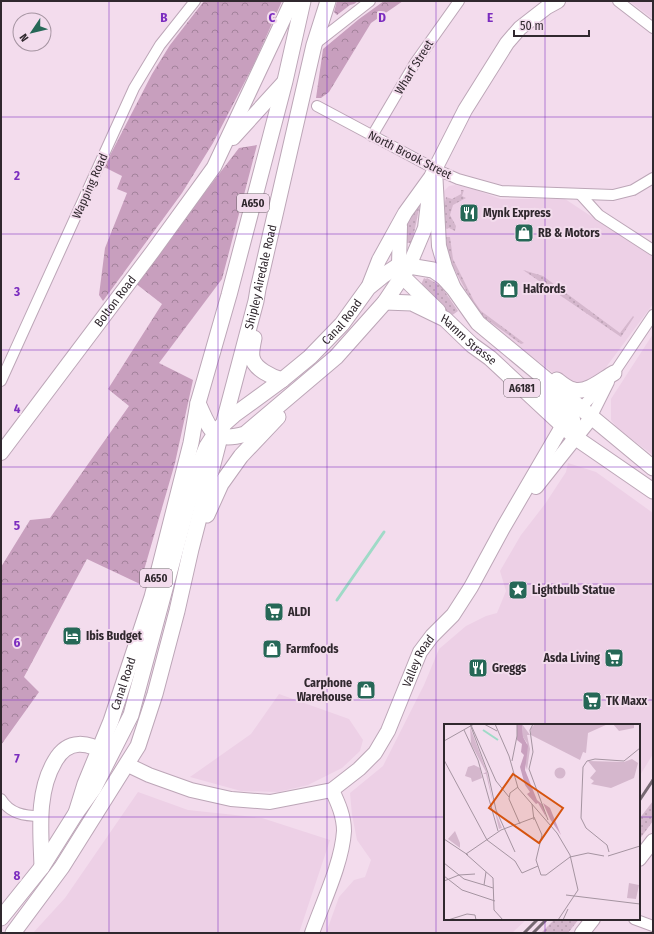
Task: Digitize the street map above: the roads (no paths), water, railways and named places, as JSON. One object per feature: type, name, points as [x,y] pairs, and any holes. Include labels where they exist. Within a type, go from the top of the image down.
[{"type":"main road","name":"Shipley Airedale Road","points":[[198,403],[233,280],[285,81],[303,1]]},
{"type":"main road","name":"Shipley Airedale Road","points":[[219,432],[256,301],[314,44],[328,1]]},
{"type":"main road","points":[[285,81],[314,44]]},
{"type":"main road","points":[[368,288],[384,275],[403,269]]},
{"type":"main road","name":"Canal Road","points":[[219,432],[232,438],[245,434],[336,357],[385,302],[403,269]]},
{"type":"main road","name":"Hamm Strasse","points":[[403,269],[433,270],[443,277],[454,289],[478,323],[519,356],[577,417],[576,438],[653,491]]},
{"type":"main road","name":"A6181","points":[[403,269],[445,319]]},
{"type":"main road","name":"Canal Road","points":[[13,933],[62,867],[138,746],[153,701],[177,611],[219,432],[234,415],[282,380],[310,357],[342,324],[368,288]]},
{"type":"main road","points":[[256,301],[252,358],[258,367],[273,377],[282,380]]},
{"type":"main road","name":"Hamm Strasse","points":[[385,302],[412,303],[445,319],[472,345],[490,358],[653,468]]},
{"type":"main road","points":[[519,356],[571,389],[576,390],[587,389],[614,372]]},
{"type":"main road","name":"Canal Road","points":[[191,549],[221,484],[241,456],[285,409],[303,393],[313,376]]},
{"type":"main road","points":[[198,403],[210,428],[219,432]]},
{"type":"main road","name":"Canal Road","points":[[105,753],[111,721],[152,597],[191,443],[198,403]]},
{"type":"main road","name":"A650","points":[[1,918],[42,867],[76,813],[94,788],[105,753],[131,715],[196,470],[207,446],[219,432]]},
{"type":"main road","points":[[42,867],[40,816],[44,785],[49,770],[57,756],[68,747],[78,744],[88,745],[128,764]]},
{"type":"street","name":"Wapping Road","points":[[1,381],[134,88],[160,45],[196,1]]},
{"type":"street","name":"Bolton Road","points":[[1,453],[214,167],[292,1]]},
{"type":"street","points":[[314,44],[370,1]]},
{"type":"street","name":"Wharf Street","points":[[372,136],[416,63],[459,1]]},
{"type":"street","name":"Canal Road","points":[[368,288],[379,260],[400,223],[433,173],[465,110],[507,43],[520,28],[547,6],[558,1]]},
{"type":"street","points":[[618,1],[653,28]]},
{"type":"street","name":"Bolton Road","points":[[224,147],[285,81]]},
{"type":"street","name":"North Brook Street","points":[[317,106],[372,136],[433,173],[501,191],[613,195],[633,190],[653,178]]},
{"type":"street","points":[[433,173],[439,246],[445,267],[454,289]]},
{"type":"street","name":"Canal Road","points":[[403,269],[425,228],[433,173]]},
{"type":"street","points":[[580,194],[599,215],[653,250]]},
{"type":"street","points":[[400,223],[403,269]]},
{"type":"street","name":"Valley Road","points":[[128,764],[149,775],[191,790],[231,799],[270,802],[332,790],[359,769],[375,753],[388,731],[420,652],[432,636],[453,615],[471,587],[503,528],[577,417],[614,372],[653,316]]},
{"type":"street","name":"Valley Road","points":[[503,528],[576,438],[577,417]]},
{"type":"street","points":[[312,933],[339,860],[344,830],[340,808],[332,790]]},
{"type":"street","points":[[1,799],[10,810],[24,816],[40,816]]},
{"type":"street","points":[[640,858],[653,841]]},
{"type":"street","points":[[582,933],[592,920]]},
{"type":"street","points":[[637,920],[653,926]]},
{"type":"waterway","points":[[337,600],[384,532]]},
{"type":"railway","points":[[640,800],[653,780]]},
{"type":"railway","points":[[524,933],[537,920]]},
{"type":"railway","points":[[533,933],[546,920]]},
{"type":"place","name":"Mynk Express","points":[[469,213]]},
{"type":"place","name":"RB & Motors","points":[[524,233]]},
{"type":"place","name":"Halfords","points":[[509,289]]},
{"type":"place","name":"Lightbulb Statue","points":[[518,590]]},
{"type":"place","name":"ALDI","points":[[274,612]]},
{"type":"place","name":"Ibis Budget","points":[[72,636]]},
{"type":"place","name":"Farmfoods","points":[[272,649]]},
{"type":"place","name":"Asda Living","points":[[614,658]]},
{"type":"place","name":"Greggs","points":[[478,668]]},
{"type":"place","name":"Carphone Warehouse","points":[[366,690]]},
{"type":"place","name":"TK Maxx","points":[[592,701]]}]
